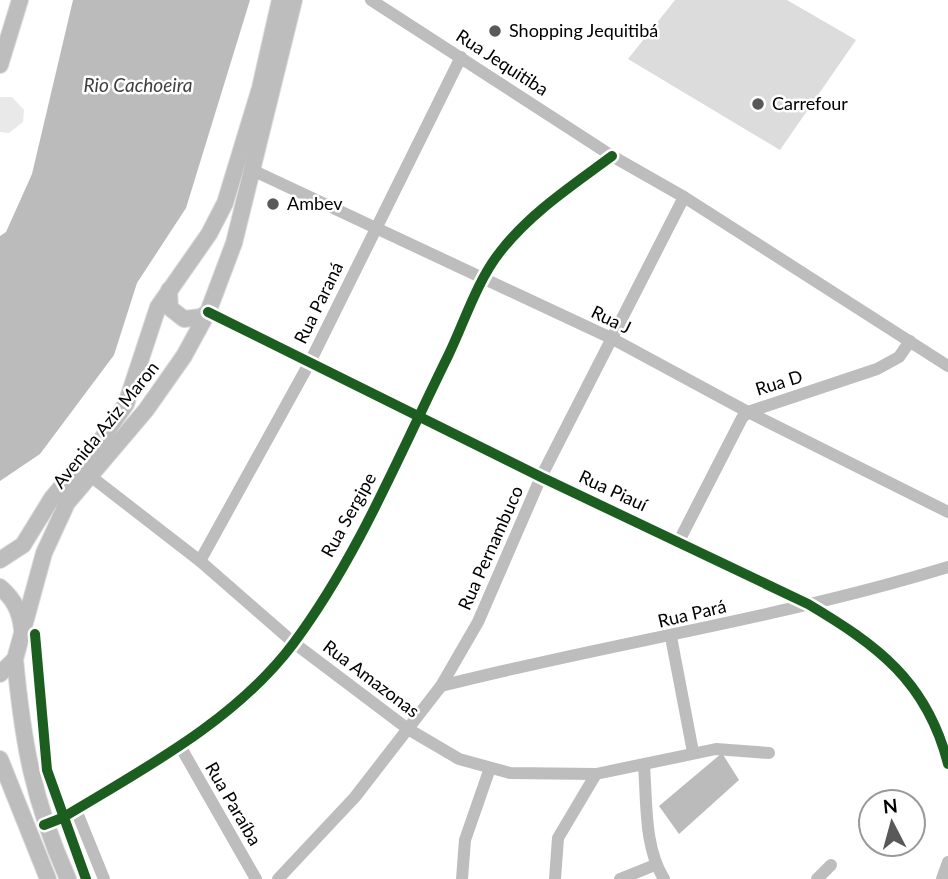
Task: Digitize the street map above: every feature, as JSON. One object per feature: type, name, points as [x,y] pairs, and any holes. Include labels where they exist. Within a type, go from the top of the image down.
[{"type":"main road","points":[[0,65],[20,0]]},
{"type":"main road","name":"Avenida Aziz Maron","points":[[0,560],[23,545],[52,498],[121,412],[134,383],[149,329],[169,290],[209,234],[225,203],[260,89],[280,0]]},
{"type":"main road","name":"Avenida Aziz Maron","points":[[15,659],[44,553],[67,503],[146,410],[184,356],[208,312],[234,243],[254,171],[294,0]]},
{"type":"main road","points":[[169,290],[170,308],[184,319],[201,317],[208,312]]},
{"type":"main road","points":[[0,587],[10,596],[20,614],[23,635]]},
{"type":"main road","points":[[0,674],[15,659]]},
{"type":"main road","points":[[15,659],[22,731],[44,825],[68,879]]},
{"type":"main road","points":[[0,759],[48,879]]},
{"type":"street","name":"Rua Jequitiba","points":[[371,0],[612,156]]},
{"type":"street","name":"Rua Paraná","points":[[200,561],[310,362],[461,57]]},
{"type":"street","points":[[612,156],[684,197],[948,366]]},
{"type":"street","name":"Rua Sergipe","points":[[44,825],[76,810],[180,746],[242,697],[294,643],[370,517],[499,254],[517,233],[612,156]]},
{"type":"street","name":"Rua J","points":[[254,171],[611,338],[748,412],[948,512]]},
{"type":"street","name":"Rua Pernambuco","points":[[278,879],[355,797],[441,686],[478,622],[541,477],[684,197]]},
{"type":"street","name":"Rua Piauí","points":[[208,312],[541,477],[808,604],[877,649],[911,684],[932,719],[948,764]]},
{"type":"street","name":"Rua D","points":[[679,541],[742,418],[748,412],[877,369],[899,357],[910,341]]},
{"type":"street","name":"Rua Amazonas","points":[[89,475],[200,561],[294,643],[408,729],[459,759],[510,773],[596,775],[716,749],[769,753]]},
{"type":"street","name":"Rua Pará","points":[[441,686],[671,637],[948,568]]},
{"type":"street","points":[[671,637],[693,752]]},
{"type":"street","name":"Rua Paraíba","points":[[180,746],[256,879]]},
{"type":"street","points":[[644,766],[655,865],[664,879]]},
{"type":"street","points":[[462,879],[466,840],[490,768]]},
{"type":"street","points":[[555,879],[558,838],[596,775]]},
{"type":"street","points":[[76,810],[104,879]]},
{"type":"street","points":[[942,879],[948,862]]},
{"type":"street","points":[[620,879],[655,865]]},
{"type":"street","points":[[817,879],[831,865]]},
{"type":"shaded area","points":[[0,97],[12,97],[24,110],[23,122],[9,133],[0,132]]},
{"type":"water","name":"Rio Cachoeira","points":[[73,0],[250,0],[186,208],[137,283],[114,355],[40,454],[0,481],[0,236],[6,232],[32,174]]},
{"type":"water","points":[[722,753],[739,780],[679,834],[659,806]]},
{"type":"building","name":"Carrefour","points":[[675,0],[787,0],[856,40],[780,150],[628,59]]},
{"type":"cycle path","points":[[44,825],[62,818],[186,742],[244,697],[270,672],[316,611],[358,540],[492,263],[538,212],[612,156]]},
{"type":"cycle path","points":[[208,312],[541,477],[808,604],[833,619],[877,651],[913,688],[939,735],[948,764]]},
{"type":"cycle path","points":[[35,634],[47,770],[86,879]]},
{"type":"place","name":"Shopping Jequitibá","points":[[495,31]]},
{"type":"place","name":"Carrefour","points":[[758,104]]},
{"type":"place","name":"Ambev","points":[[273,204]]}]
